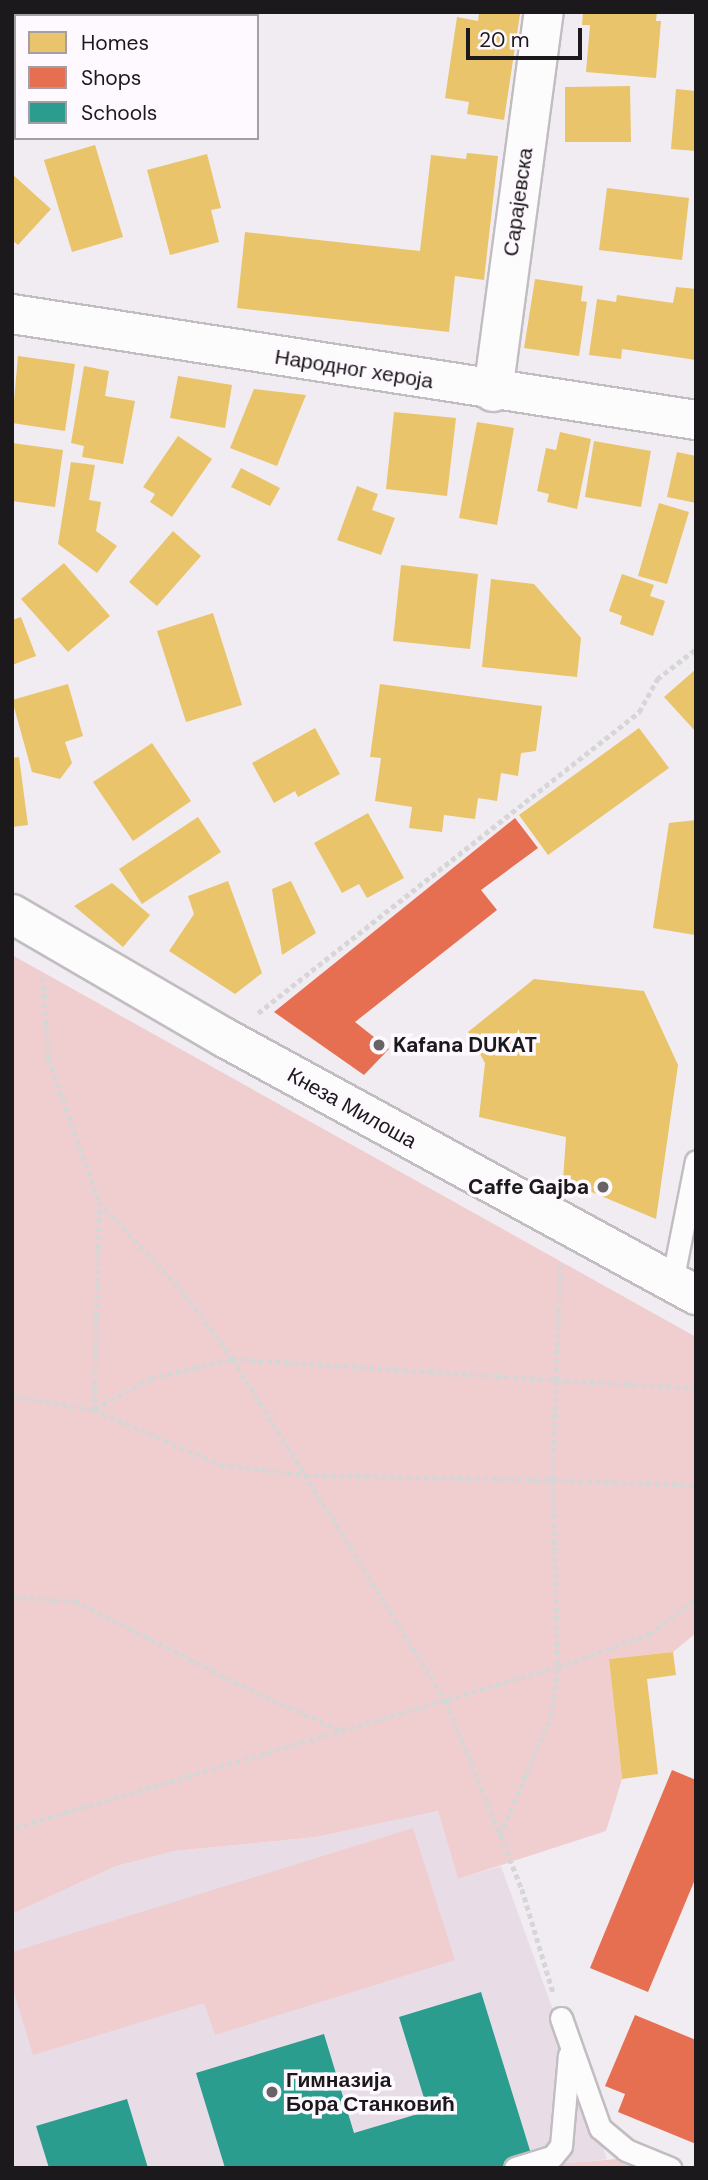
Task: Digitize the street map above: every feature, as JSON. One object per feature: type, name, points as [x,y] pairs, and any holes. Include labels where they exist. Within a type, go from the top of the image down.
[{"type":"street","name":"Сарајевска","points":[[493,392],[544,12]]},
{"type":"street","name":"Народног хероја","points":[[12,314],[493,392],[696,420]]},
{"type":"street","name":"Кнеза Милоша","points":[[12,914],[225,1038],[684,1288]]},
{"type":"lane","points":[[684,1288],[696,1161]]},
{"type":"lane","points":[[561,2018],[605,2134],[626,2150],[670,2168]]},
{"type":"lane","points":[[515,2168],[552,2157],[561,2146],[568,2109],[570,2043]]},
{"type":"path","points":[[225,1038],[639,712],[657,678],[696,649]]},
{"type":"path","points":[[55,978],[43,972],[49,1059],[99,1202],[94,1410]]},
{"type":"path","points":[[99,1202],[185,1294],[233,1359],[446,1701],[522,1889],[561,2018]]},
{"type":"path","points":[[500,1835],[551,1716],[558,1667],[553,1480],[564,1225]]},
{"type":"path","points":[[94,1410],[151,1378],[233,1359],[696,1388]]},
{"type":"path","points":[[12,1396],[94,1410],[220,1464],[305,1475],[696,1485]]},
{"type":"path","points":[[12,1597],[75,1601],[265,1697],[344,1732]]},
{"type":"path","points":[[12,1829],[558,1667],[649,1634],[696,1599]]},
{"type":"shaded area","points":[[12,955],[696,1337],[696,1633],[673,1652],[609,1659],[622,1779],[606,1831],[458,1879],[438,1811],[316,1837],[175,1851],[116,1866],[12,1914]]},
{"type":"shaded area","points":[[438,1811],[458,1879],[501,1866],[607,2159],[541,2168],[12,2168],[12,1914],[116,1866],[175,1851],[316,1837]]},
{"type":"shaded area","points":[[413,1828],[455,1960],[215,2035],[204,2003],[33,2055],[12,1986],[12,1952]]},
{"type":"shaded area","points":[[628,2158],[648,2168],[541,2168],[549,2165]]},
{"type":"building: Homes","points":[[88,12],[243,12],[162,14],[84,14]]},
{"type":"building: Homes","points":[[479,12],[520,14],[504,120],[467,114],[469,102],[445,98],[457,17],[478,21]]},
{"type":"building: Homes","points":[[583,12],[657,12],[656,21],[661,21],[656,78],[586,72],[590,25],[582,25]]},
{"type":"building: Homes","points":[[630,86],[631,142],[565,142],[565,87]]},
{"type":"building: Homes","points":[[676,89],[696,91],[696,151],[671,149]]},
{"type":"building: Homes","points":[[95,145],[123,237],[72,252],[44,160]]},
{"type":"building: Homes","points":[[467,153],[498,156],[484,280],[455,276],[449,332],[237,308],[245,232],[420,251],[431,155],[466,159]]},
{"type":"building: Homes","points":[[207,154],[221,208],[211,210],[219,242],[170,255],[147,170]]},
{"type":"building: Homes","points":[[12,174],[51,209],[18,245],[12,240]]},
{"type":"building: Homes","points":[[607,188],[689,198],[682,260],[599,250]]},
{"type":"building: Homes","points":[[535,279],[583,286],[581,301],[587,302],[579,356],[524,348]]},
{"type":"building: Homes","points":[[676,287],[696,289],[696,360],[622,349],[621,359],[589,355],[597,299],[616,302],[617,295],[673,303]]},
{"type":"building: Homes","points":[[18,356],[75,364],[65,431],[12,423]]},
{"type":"building: Homes","points":[[84,366],[109,371],[105,396],[135,401],[123,464],[82,457],[84,446],[71,443]]},
{"type":"building: Homes","points":[[178,376],[232,385],[225,428],[170,418]]},
{"type":"building: Homes","points":[[254,389],[306,395],[277,466],[230,448]]},
{"type":"building: Homes","points":[[394,412],[456,418],[447,496],[386,489]]},
{"type":"building: Homes","points":[[477,422],[514,428],[497,525],[459,518]]},
{"type":"building: Homes","points":[[560,432],[591,439],[577,509],[547,502],[549,494],[537,491],[546,448],[556,450]]},
{"type":"building: Homes","points":[[178,436],[212,459],[172,517],[150,502],[155,494],[143,487]]},
{"type":"building: Homes","points":[[594,441],[651,451],[641,507],[585,497]]},
{"type":"building: Homes","points":[[12,443],[63,450],[55,507],[12,501]]},
{"type":"building: Homes","points":[[677,452],[696,456],[696,503],[667,497]]},
{"type":"building: Homes","points":[[71,462],[95,465],[89,500],[101,502],[96,531],[117,546],[97,573],[58,544]]},
{"type":"building: Homes","points":[[241,468],[280,488],[270,506],[231,487]]},
{"type":"building: Homes","points":[[357,486],[378,494],[372,510],[395,518],[381,555],[337,540]]},
{"type":"building: Homes","points":[[659,503],[689,512],[667,584],[638,576]]},
{"type":"building: Homes","points":[[173,531],[201,556],[157,606],[129,582]]},
{"type":"building: Homes","points":[[64,563],[110,616],[68,652],[21,599]]},
{"type":"building: Homes","points":[[401,565],[478,574],[470,649],[393,641]]},
{"type":"building: Homes","points":[[622,574],[654,585],[650,596],[665,601],[653,636],[620,624],[622,616],[609,611]]},
{"type":"building: Homes","points":[[491,579],[534,584],[581,638],[577,677],[482,667]]},
{"type":"building: Homes","points":[[213,613],[242,705],[186,722],[157,631]]},
{"type":"building: Homes","points":[[21,617],[36,656],[12,665],[12,620]]},
{"type":"building: Homes","points":[[696,669],[696,732],[664,697]]},
{"type":"building: Homes","points":[[68,684],[83,736],[65,742],[72,763],[60,779],[32,772],[12,700]]},
{"type":"building: Homes","points":[[380,684],[542,706],[536,751],[521,753],[518,776],[501,773],[497,801],[478,798],[475,819],[444,815],[442,832],[409,828],[412,807],[375,801],[381,758],[370,757]]},
{"type":"building: Homes","points":[[315,728],[340,774],[298,797],[295,791],[274,803],[252,763]]},
{"type":"building: Homes","points":[[639,728],[669,768],[548,855],[519,815]]},
{"type":"building: Homes","points":[[152,743],[191,801],[133,841],[93,782]]},
{"type":"building: Homes","points":[[19,757],[28,825],[12,827],[12,758]]},
{"type":"building: Homes","points":[[368,813],[404,878],[367,898],[359,884],[342,893],[314,843]]},
{"type":"building: Homes","points":[[198,817],[221,852],[142,904],[119,869]]},
{"type":"building: Homes","points":[[696,820],[695,935],[653,928],[669,823]]},
{"type":"building: Homes","points":[[228,881],[262,973],[235,994],[169,951],[194,914],[188,896]]},
{"type":"building: Homes","points":[[291,881],[316,933],[282,955],[272,889]]},
{"type":"building: Homes","points":[[112,883],[150,915],[123,947],[74,906]]},
{"type":"building: Homes","points":[[534,979],[644,991],[678,1065],[656,1219],[563,1180],[566,1137],[479,1117],[485,1063],[468,1032]]},
{"type":"building: Homes","points":[[673,1652],[676,1675],[647,1679],[658,1774],[622,1779],[609,1659]]},
{"type":"building: Shops","points":[[515,818],[538,848],[481,890],[497,910],[355,1022],[389,1049],[364,1075],[274,1012]]},
{"type":"building: Shops","points":[[672,1770],[696,1780],[696,1877],[648,1992],[590,1968]]},
{"type":"building: Shops","points":[[635,2015],[696,2040],[696,2144],[618,2112],[625,2094],[605,2086]]},
{"type":"building: Schools","name":"Гимназија Бора Станковић","points":[[481,1992],[532,2157],[497,2168],[225,2168],[196,2073],[324,2034],[354,2133],[428,2111],[399,2017]]},
{"type":"building: Schools","points":[[127,2099],[148,2168],[49,2168],[36,2126]]},
{"type":"place","name":"Kafana DUKAT","points":[[379,1045]]},
{"type":"place","name":"Caffe Gajba","points":[[603,1187]]},
{"type":"place","name":"Гимназија Бора Станковић","points":[[272,2092]]}]
